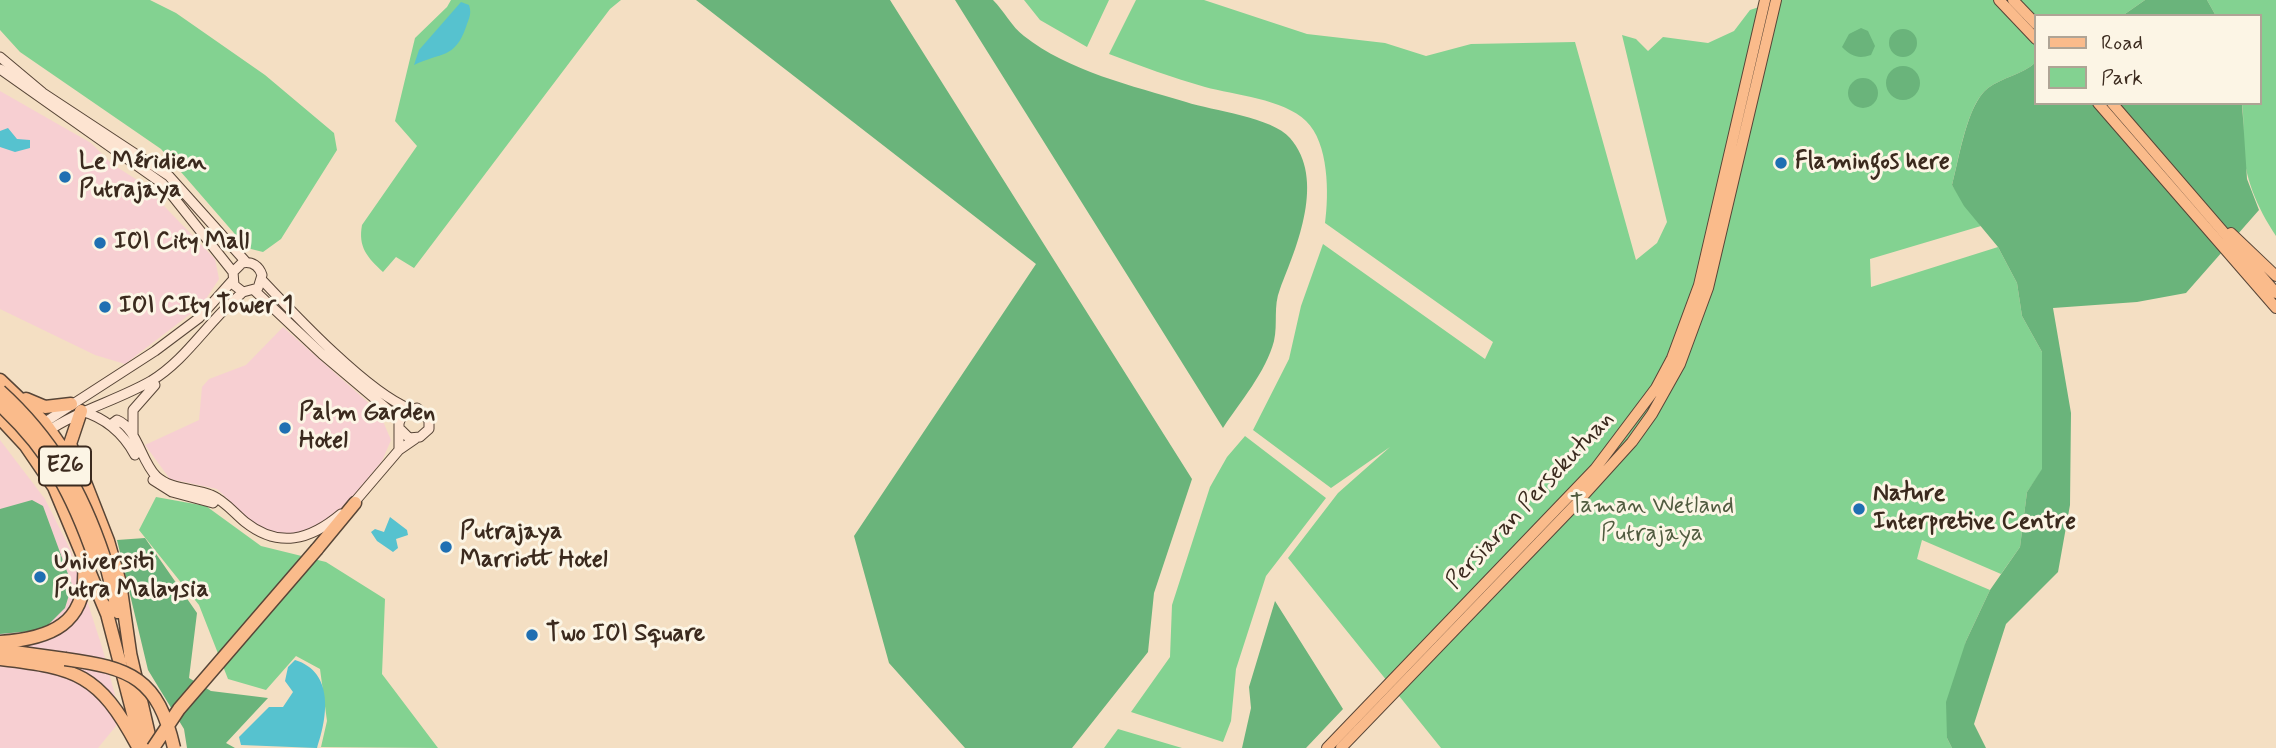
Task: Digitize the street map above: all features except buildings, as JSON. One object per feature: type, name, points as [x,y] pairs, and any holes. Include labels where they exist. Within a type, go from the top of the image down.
[{"type":"highway","points":[[0,380],[47,426],[92,494]]},
{"type":"highway","name":"E26","points":[[0,391],[40,431],[70,475],[90,514],[107,614],[140,748]]},
{"type":"highway","points":[[16,394],[45,407],[76,408],[70,444],[92,494],[120,583],[130,632],[131,659]]},
{"type":"highway","name":"E26","points":[[0,405],[32,437],[63,480],[99,558],[131,659],[152,748]]},
{"type":"highway","points":[[0,418],[23,443],[54,487],[83,550],[107,614]]},
{"type":"highway","points":[[152,748],[179,709],[355,503]]},
{"type":"highway","points":[[0,642],[34,639],[63,625],[77,609],[83,596],[83,550]]},
{"type":"highway","points":[[0,650],[117,668],[145,685],[160,706],[174,748]]},
{"type":"highway","points":[[0,659],[47,664],[73,673],[94,686],[121,715],[140,748]]},
{"type":"main road","name":"Persiaran Persekutuan","points":[[1341,748],[1632,442],[1680,364],[1699,318],[1765,0]]},
{"type":"main road","name":"Persiaran Persekutuan","points":[[1327,748],[1580,485],[1623,435],[1672,358],[1716,236],[1776,0]]},
{"type":"main road","points":[[1999,0],[2035,38]]},
{"type":"main road","points":[[2013,0],[2035,23]]},
{"type":"main road","points":[[2100,105],[2276,308]]},
{"type":"main road","points":[[2114,105],[2276,293]]},
{"type":"main road","points":[[2212,217],[2254,252],[2276,276]]},
{"type":"street","points":[[0,57],[43,93],[169,176],[246,262],[258,268],[262,280],[295,322]]},
{"type":"street","points":[[0,69],[146,170],[190,215],[243,292]]},
{"type":"street","points":[[23,443],[200,318],[246,262]]},
{"type":"street","points":[[255,291],[262,280]]},
{"type":"street","points":[[131,435],[130,403],[185,355],[212,321],[243,292],[255,291],[368,385],[400,419],[399,450]]},
{"type":"street","points":[[76,408],[124,395],[154,383]]},
{"type":"street","points":[[76,408],[115,428],[127,440],[144,466],[159,479],[215,500],[257,530],[289,540],[323,529],[365,493],[399,450],[426,433],[429,419],[421,409],[410,409],[368,385]]},
{"type":"street","points":[[400,419],[410,409]]},
{"type":"street","points":[[115,428],[113,423],[119,420],[131,435],[144,466]]},
{"type":"street","points":[[401,430],[415,439]]},
{"type":"shaded area","name":"IOI City Mall","points":[[0,91],[91,143],[112,164],[142,183],[215,259],[219,279],[202,305],[125,364],[95,355],[0,309]]},
{"type":"shaded area","name":"Palm Garden Hotel","points":[[283,327],[379,412],[391,440],[382,461],[344,507],[306,533],[281,534],[267,530],[253,523],[217,489],[170,479],[145,445],[199,420],[202,387],[209,379],[246,365]]},
{"type":"shaded area","name":"Universiti Putra Malaysia","points":[[0,440],[45,499],[71,551],[102,647],[115,695],[116,726],[98,748],[0,748]]},
{"type":"green space","points":[[0,0],[150,0],[176,13],[265,75],[334,133],[337,150],[281,239],[263,252],[247,248],[161,149],[20,52],[0,30]]},
{"type":"green space","points":[[451,0],[621,0],[610,9],[414,268],[396,257],[383,272],[365,251],[361,240],[362,225],[417,146],[395,121],[415,38]]},
{"type":"green space","points":[[696,0],[890,0],[1192,479],[1154,593],[1148,652],[1072,748],[965,748],[889,663],[854,536],[1036,264]]},
{"type":"green space","points":[[955,0],[993,0],[1020,32],[1060,59],[1123,83],[1270,125],[1290,138],[1301,154],[1306,173],[1305,213],[1278,295],[1274,341],[1259,375],[1223,428]]},
{"type":"green space","points":[[1024,0],[1109,0],[1087,47],[1040,20]]},
{"type":"green space","name":"Taman Wetland Putrajaya","points":[[1136,0],[1204,0],[1307,34],[1385,43],[1426,56],[1471,44],[1575,42],[1636,260],[1657,243],[1667,222],[1622,35],[1636,39],[1648,51],[1663,37],[1708,43],[1734,31],[1750,10],[1780,0],[2145,0],[2125,14],[2035,14],[2035,63],[1988,88],[1974,106],[1961,147],[1952,185],[1981,226],[1870,259],[1871,287],[1998,247],[2017,283],[2022,316],[2042,352],[2043,469],[2027,492],[2020,547],[2001,574],[1922,540],[1917,559],[1990,590],[1966,641],[1947,738],[1952,748],[1441,748],[1288,558],[1338,493],[1390,447],[1331,488],[1253,430],[1289,359],[1301,306],[1323,244],[1485,359],[1493,342],[1325,223],[1327,184],[1323,155],[1314,131],[1297,114],[1272,103],[1205,87],[1109,54]]},
{"type":"green space","points":[[2145,0],[2207,0],[2215,14],[2125,14]]},
{"type":"green space","points":[[2207,0],[2276,0],[2276,236],[2253,192],[2246,168],[2243,142],[2242,105],[2262,105],[2262,14],[2215,14]]},
{"type":"green space","points":[[1861,28],[1868,31],[1875,46],[1871,55],[1859,57],[1842,47],[1849,34]]},
{"type":"green space","points":[[1903,29],[1913,33],[1917,43],[1913,53],[1903,57],[1893,53],[1889,43],[1893,33]]},
{"type":"green space","points":[[2035,63],[2035,105],[2242,105],[2247,179],[2259,210],[2186,293],[2137,302],[2053,308],[2071,413],[2070,505],[2058,572],[2006,624],[1974,724],[1986,748],[1952,748],[1947,738],[1946,702],[1966,641],[1990,590],[2020,547],[2027,492],[2042,469],[2042,352],[2022,316],[2017,283],[1998,247],[1964,206],[1952,185],[1974,106],[1988,88]]},
{"type":"green space","points":[[1903,66],[1915,71],[1920,83],[1915,95],[1903,100],[1891,95],[1886,83],[1891,71]]},
{"type":"green space","points":[[1863,78],[1874,82],[1878,93],[1874,104],[1863,108],[1852,104],[1848,93],[1852,82]]},
{"type":"green space","points":[[1245,436],[1326,498],[1266,576],[1236,669],[1231,721],[1223,742],[1131,712],[1170,657],[1172,605],[1210,487],[1227,457]]},
{"type":"green space","points":[[156,497],[206,506],[261,546],[326,562],[385,599],[382,674],[438,748],[321,747],[327,721],[320,669],[296,656],[266,690],[228,679],[199,605],[139,530]]},
{"type":"green space","points":[[32,500],[43,506],[72,585],[65,608],[43,630],[0,634],[0,509]]},
{"type":"green space","points":[[145,538],[197,613],[189,678],[211,691],[268,698],[226,743],[235,748],[187,748],[184,729],[148,670],[117,540]]},
{"type":"green space","points":[[1275,601],[1343,709],[1306,748],[1242,748],[1251,708],[1249,687]]},
{"type":"green space","points":[[1118,729],[1182,748],[1104,748]]},
{"type":"water","points":[[461,2],[469,5],[470,14],[457,45],[446,53],[414,65],[419,50]]},
{"type":"water","points":[[8,128],[17,139],[30,140],[30,148],[15,152],[0,147],[0,131]]},
{"type":"water","points":[[390,517],[407,530],[408,535],[396,539],[398,548],[393,552],[377,541],[371,532],[375,529],[384,532]]},
{"type":"water","points":[[295,660],[308,666],[316,674],[325,696],[324,722],[317,748],[241,745],[239,737],[269,707],[283,707],[293,692],[285,681],[288,667]]},
{"type":"place","name":"Flamingos here","points":[[1781,163]]},
{"type":"place","name":"Le Méridien Putrajaya","points":[[65,177]]},
{"type":"place","name":"IOI City Mall","points":[[100,243]]},
{"type":"place","name":"IOI CIty Tower 1","points":[[105,307]]},
{"type":"place","name":"Palm Garden Hotel","points":[[285,428]]},
{"type":"place","name":"Nature Interpretive Centre","points":[[1859,509]]},
{"type":"place","name":"Putrajaya Marriott Hotel","points":[[446,547]]},
{"type":"place","name":"Universiti Putra Malaysia","points":[[40,577]]},
{"type":"place","name":"Two IOI Square","points":[[532,635]]}]
